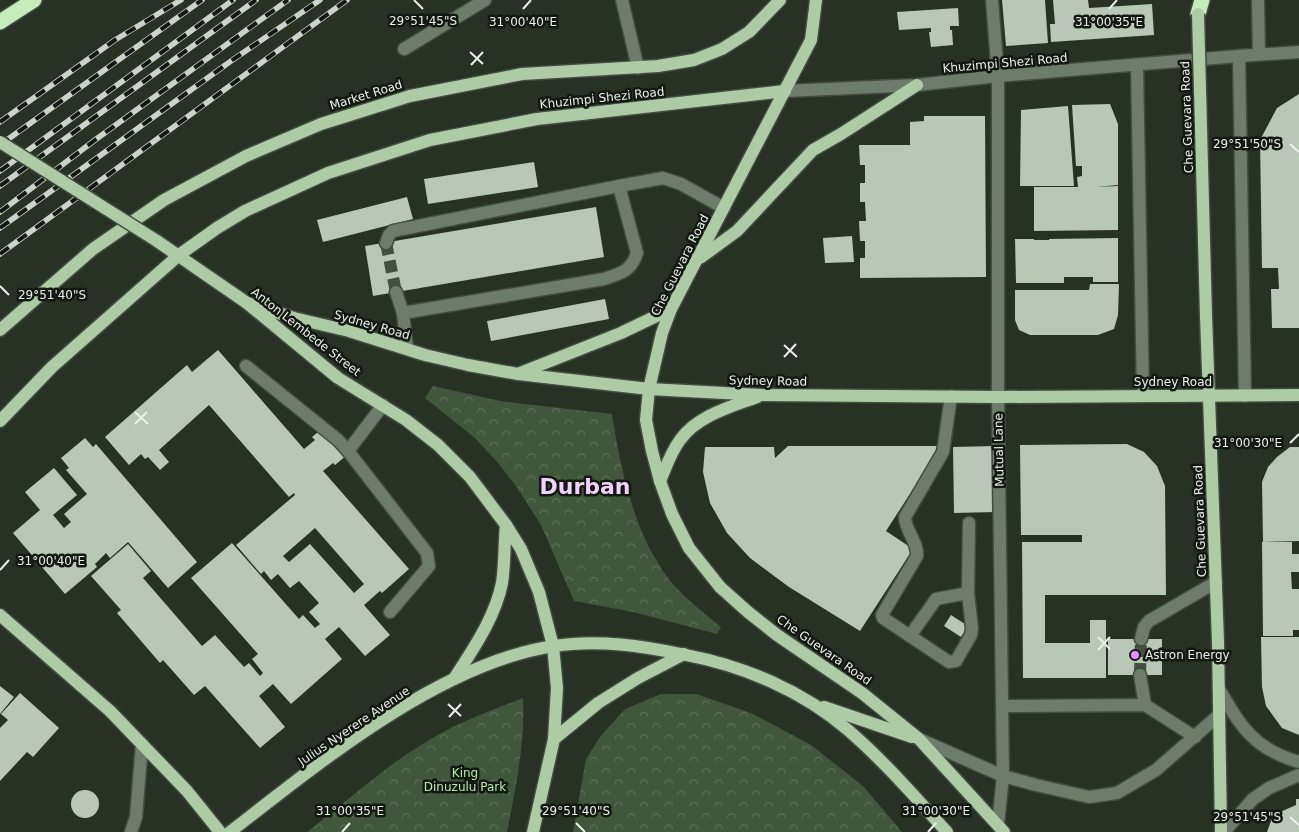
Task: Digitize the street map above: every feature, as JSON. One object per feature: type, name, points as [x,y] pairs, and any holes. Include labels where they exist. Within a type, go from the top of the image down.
[{"type":"highway","points":[[0,22],[34,0]]},
{"type":"main road","name":"Market Road","points":[[0,330],[94,250],[164,200],[246,156],[321,124],[410,96],[512,75],[638,68],[694,60],[722,48],[749,32],[780,0]]},
{"type":"main road","name":"Che Guevara Road","points":[[816,0],[811,40],[671,309],[662,333],[649,389],[646,420],[652,451],[672,514],[689,548],[720,587],[777,635],[862,693],[919,739],[1001,828]]},
{"type":"main road","name":"Che Guevara Road","points":[[1199,5],[1206,316],[1216,582],[1222,832]]},
{"type":"main road","points":[[698,260],[737,231],[813,150],[917,85]]},
{"type":"main road","name":"Khuzimpi Shezi Road","points":[[0,422],[52,367],[179,255],[245,211],[328,173],[430,140],[537,119],[785,91]]},
{"type":"main road","name":"Anton Lembede Street","points":[[0,142],[179,255],[247,303],[338,378],[406,420],[438,445],[470,477],[506,525],[521,549],[539,592],[553,646],[557,688],[554,739],[533,832]]},
{"type":"main road","name":"Sydney Road","points":[[247,303],[294,318],[349,331],[433,358],[518,374],[649,389],[761,395],[998,397],[1299,395]]},
{"type":"main road","points":[[518,374],[621,333],[671,309]]},
{"type":"main road","points":[[660,481],[673,451],[681,438],[693,427],[717,412],[761,395]]},
{"type":"main road","points":[[454,680],[493,613],[502,583],[506,525]]},
{"type":"main road","points":[[0,615],[110,712],[142,744],[220,832]]},
{"type":"main road","name":"Julius Nyerere Avenue","points":[[230,832],[340,749],[385,719],[454,680],[493,662],[553,646],[605,643],[655,648],[712,660],[739,669],[785,689],[808,702],[847,729],[880,760],[947,832]]},
{"type":"main road","points":[[554,739],[598,703],[638,678],[684,654]]},
{"type":"main road","points":[[808,702],[919,739]]},
{"type":"street","points":[[404,49],[485,0]]},
{"type":"street","points":[[622,0],[638,68]]},
{"type":"street","name":"Mutual Lane","points":[[992,0],[998,76],[998,397],[1003,776],[1001,828]]},
{"type":"street","points":[[1258,0],[1259,54]]},
{"type":"street","name":"Khuzimpi Shezi Road","points":[[785,91],[917,85],[998,76],[1299,52]]},
{"type":"street","points":[[1239,56],[1245,396]]},
{"type":"street","points":[[1137,65],[1142,396]]},
{"type":"street","points":[[386,243],[389,235],[394,231],[663,178],[682,184],[724,208]]},
{"type":"street","points":[[403,313],[604,279],[628,269],[634,263],[637,253],[618,186]]},
{"type":"street","points":[[396,292],[403,313],[406,349]]},
{"type":"street","points":[[246,366],[326,430],[348,451],[423,548],[429,561],[429,566],[390,612]]},
{"type":"street","points":[[951,396],[943,452],[905,517],[905,524],[917,550],[917,556],[882,616],[947,661],[956,661],[971,634],[972,628],[968,593],[969,523]]},
{"type":"street","points":[[348,451],[384,405]]},
{"type":"street","points":[[1141,639],[1144,627],[1149,621],[1216,582]]},
{"type":"street","points":[[910,636],[936,599],[968,593]]},
{"type":"street","points":[[1140,675],[1145,705]]},
{"type":"street","points":[[1219,689],[1237,721],[1258,742],[1279,756],[1299,762]]},
{"type":"street","points":[[1002,706],[1145,705],[1195,737]]},
{"type":"street","points":[[919,739],[1003,776],[1036,786],[1089,797],[1117,793],[1156,770],[1219,715]]},
{"type":"street","points":[[131,832],[136,817],[142,744]]},
{"type":"street","points":[[1222,832],[1253,799],[1269,788],[1299,775]]},
{"type":"green space","points":[[433,386],[500,401],[612,414],[631,502],[648,545],[672,583],[721,627],[717,634],[633,612],[574,601],[541,525],[516,486],[475,438],[425,398]]},
{"type":"green space","points":[[661,694],[696,694],[751,713],[811,745],[863,786],[902,832],[573,832],[586,759],[600,737],[625,709]]},
{"type":"green space","name":"King Dinuzulu Park","points":[[523,698],[521,749],[517,782],[507,832],[307,832],[380,774],[437,735],[461,723]]},
{"type":"building","points":[[1002,0],[1045,0],[1048,43],[1006,46]]},
{"type":"building","points":[[1053,0],[1088,0],[1089,8],[1152,4],[1154,35],[1051,42],[1050,24],[1055,24]]},
{"type":"building","points":[[958,8],[959,26],[950,26],[953,45],[931,47],[929,32],[931,32],[931,28],[899,30],[897,12]]},
{"type":"building","points":[[1299,94],[1299,328],[1272,328],[1271,289],[1279,289],[1278,268],[1262,268],[1260,140],[1277,108]]},
{"type":"building","points":[[1110,104],[1118,124],[1118,185],[1096,187],[1118,186],[1118,230],[1034,231],[1034,187],[1078,187],[1077,177],[1082,176],[1082,166],[1076,166],[1072,105]]},
{"type":"building","points":[[1068,106],[1074,186],[1020,186],[1021,110]]},
{"type":"building","points":[[924,116],[985,116],[986,277],[860,278],[860,258],[865,258],[865,241],[860,241],[859,221],[866,221],[865,202],[860,202],[860,183],[865,183],[865,165],[860,165],[859,145],[910,145],[910,122],[924,121]]},
{"type":"building","points":[[534,162],[538,187],[428,204],[424,179]]},
{"type":"building","points":[[407,197],[413,219],[323,242],[317,220]]},
{"type":"building","points":[[596,207],[604,257],[373,296],[365,246]]},
{"type":"building","points":[[852,236],[854,262],[825,263],[823,238]]},
{"type":"building","points":[[1118,238],[1118,282],[1093,282],[1093,277],[1064,277],[1064,283],[1016,283],[1015,239]]},
{"type":"building","points":[[1090,284],[1119,284],[1118,315],[1114,329],[1098,335],[1030,335],[1019,330],[1015,320],[1015,290],[1089,290]]},
{"type":"building","points":[[605,299],[609,319],[491,341],[487,321]]},
{"type":"building","points":[[218,350],[304,449],[315,440],[312,437],[323,428],[347,455],[335,465],[333,463],[323,471],[409,569],[382,593],[380,591],[364,605],[390,635],[365,656],[339,627],[325,639],[342,659],[291,704],[273,684],[259,696],[285,727],[260,748],[205,686],[194,695],[163,660],[160,663],[117,613],[121,610],[91,576],[128,544],[151,571],[143,578],[202,646],[215,635],[244,667],[249,663],[260,676],[263,673],[252,659],[258,654],[191,578],[232,543],[299,619],[303,615],[315,628],[320,624],[309,612],[319,603],[299,581],[290,588],[278,574],[271,580],[264,571],[261,574],[236,545],[295,495],[294,493],[289,497],[209,405],[159,450],[169,462],[160,470],[148,457],[145,459],[141,454],[129,465],[105,437],[187,365],[192,372]],"holes":[[[315,528],[364,584],[354,593],[310,544],[289,562],[283,556]]]},
{"type":"building","points":[[85,438],[93,447],[96,444],[197,562],[168,588],[128,542],[110,558],[106,553],[95,564],[97,567],[65,594],[13,533],[40,510],[25,492],[54,468],[77,495],[53,515],[64,528],[71,522],[64,514],[87,494],[66,470],[69,468],[61,458]]},
{"type":"building","points":[[1127,444],[1144,452],[1157,466],[1165,486],[1166,595],[1045,595],[1045,643],[1090,643],[1090,620],[1106,620],[1106,678],[1023,678],[1022,542],[1082,542],[1082,535],[1021,535],[1020,445]]},
{"type":"building","points":[[788,446],[941,446],[886,531],[913,549],[860,631],[789,587],[750,558],[727,533],[710,503],[703,472],[705,447],[774,447],[775,458]]},
{"type":"building","points":[[994,446],[995,512],[954,513],[953,447]]},
{"type":"building","points":[[1290,447],[1299,447],[1299,541],[1263,542],[1262,482],[1268,467]]},
{"type":"building","points":[[1262,542],[1292,542],[1292,554],[1299,554],[1299,572],[1291,572],[1292,589],[1299,589],[1299,630],[1293,630],[1293,636],[1263,636]]},
{"type":"building","points":[[951,615],[968,626],[961,637],[944,626]]},
{"type":"building","points":[[1261,637],[1299,637],[1299,735],[1282,728],[1266,706],[1262,687]]},
{"type":"building","points":[[1108,639],[1162,639],[1162,675],[1108,675]]},
{"type":"building","points":[[0,686],[14,697],[0,714]]},
{"type":"building","points":[[20,693],[59,728],[33,757],[27,752],[0,781],[0,728],[8,720],[1,714]]},
{"type":"building","points":[[85,790],[95,794],[99,804],[95,814],[85,818],[75,814],[71,804],[75,794]]},
{"type":"building","points":[[1296,799],[1299,799],[1299,832],[1267,832],[1271,821],[1278,813],[1296,805]]},
{"type":"tunnel","points":[[386,243],[396,292]]},
{"type":"tunnel","points":[[1140,675],[1141,639]]},
{"type":"railway","points":[[0,122],[115,40],[181,0]]},
{"type":"railway","points":[[0,145],[202,0]]},
{"type":"railway","points":[[0,171],[233,0]]},
{"type":"railway","points":[[0,186],[256,0]]},
{"type":"railway","points":[[0,212],[95,140],[288,0]]},
{"type":"railway","points":[[0,228],[231,61],[320,0]]},
{"type":"railway","points":[[0,254],[347,0]]},
{"type":"place","name":"Astron Energy","points":[[1135,655]]},
{"type":"district","name":"Durban","points":[[585,486]]}]
